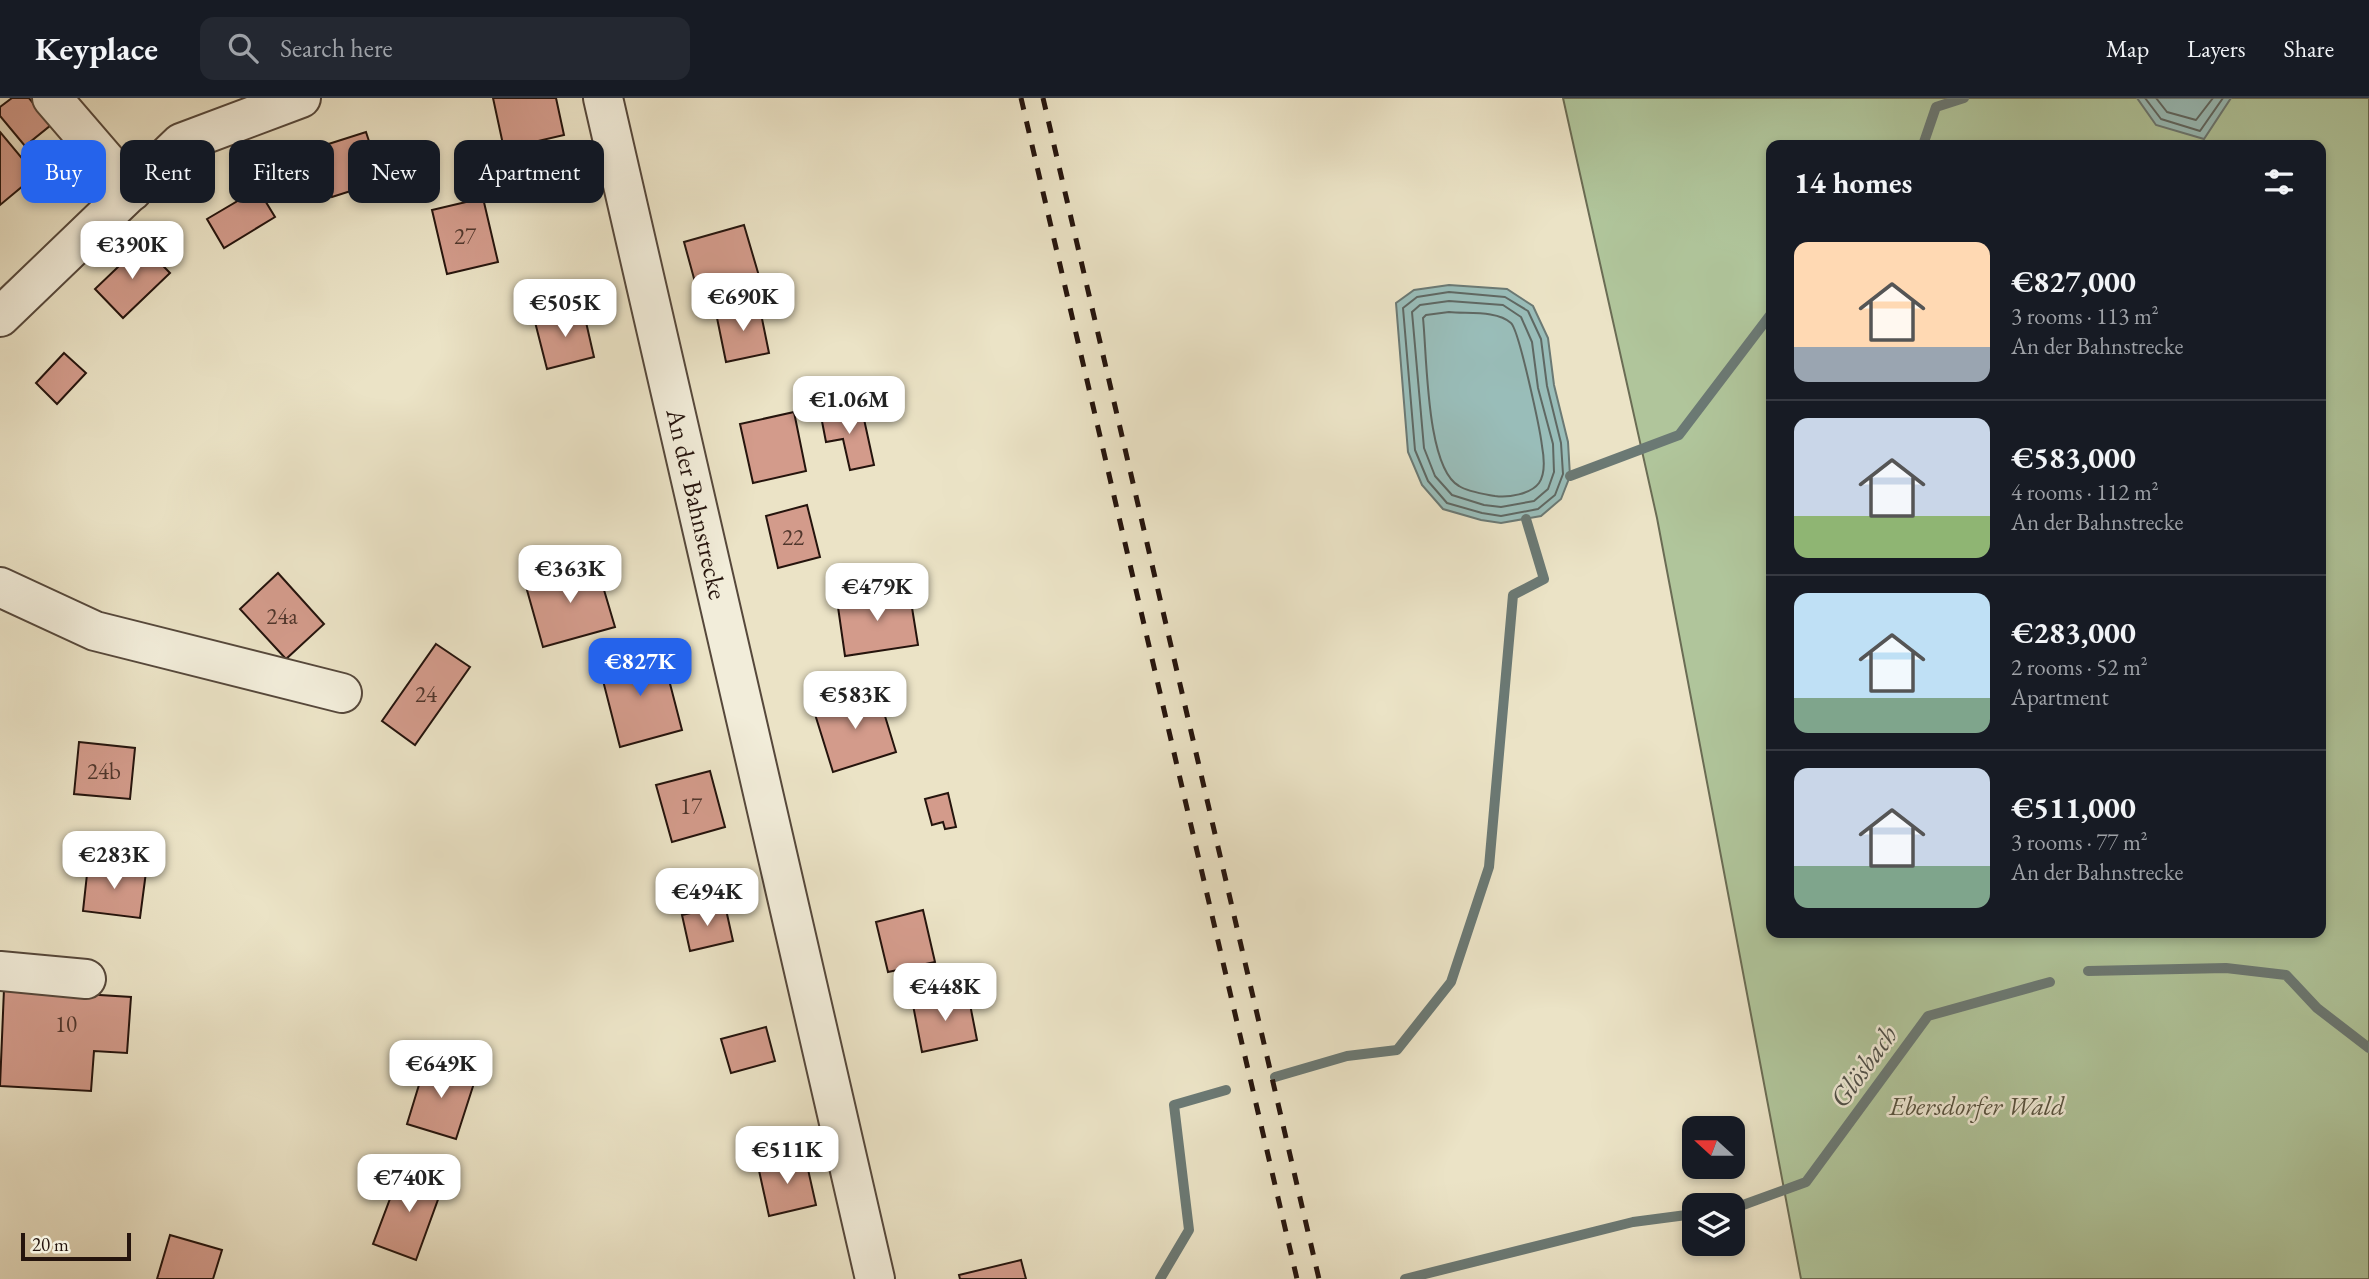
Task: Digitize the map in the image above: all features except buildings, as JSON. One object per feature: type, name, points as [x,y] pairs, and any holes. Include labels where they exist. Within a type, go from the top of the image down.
[{"type":"street","points":[[52,98],[120,177]]},
{"type":"street","points":[[189,140],[301,98]]},
{"type":"street","name":"An der Bahnstrecke","points":[[603,98],[875,1279]]},
{"type":"street","points":[[0,317],[120,202]]},
{"type":"street","points":[[0,587],[95,631],[342,693]]},
{"type":"street","points":[[0,971],[86,979]]},
{"type":"green space","name":"Ebersdorfer Wald","points":[[1563,98],[2369,98],[2369,1279],[1801,1279],[1657,518]]},
{"type":"water","points":[[2137,98],[2231,98],[2204,139],[2156,125]]},
{"type":"water","points":[[1449,285],[1507,289],[1533,306],[1548,338],[1554,385],[1568,442],[1570,476],[1561,499],[1541,516],[1501,523],[1443,509],[1422,485],[1408,452],[1396,303],[1414,290]]},
{"type":"waterway","points":[[1925,140],[1936,107],[1964,98]]},
{"type":"waterway","points":[[1570,476],[1679,435],[1766,321]]},
{"type":"waterway","points":[[1275,1077],[1347,1056],[1397,1050],[1451,982],[1489,867],[1513,595],[1544,579],[1526,519]]},
{"type":"waterway","name":"Glösbach","points":[[2088,971],[2226,968],[2286,975],[2317,1008],[2369,1048]]},
{"type":"waterway","name":"Glösbach","points":[[1745,1204],[1806,1182],[1928,1016],[2050,982]]},
{"type":"waterway","points":[[1160,1279],[1189,1230],[1174,1105],[1226,1090]]},
{"type":"waterway","name":"Glösbach","points":[[1405,1279],[1633,1222],[1682,1216]]},
{"type":"railway","points":[[1021,98],[1297,1279]]},
{"type":"railway","points":[[1043,98],[1319,1279]]}]
